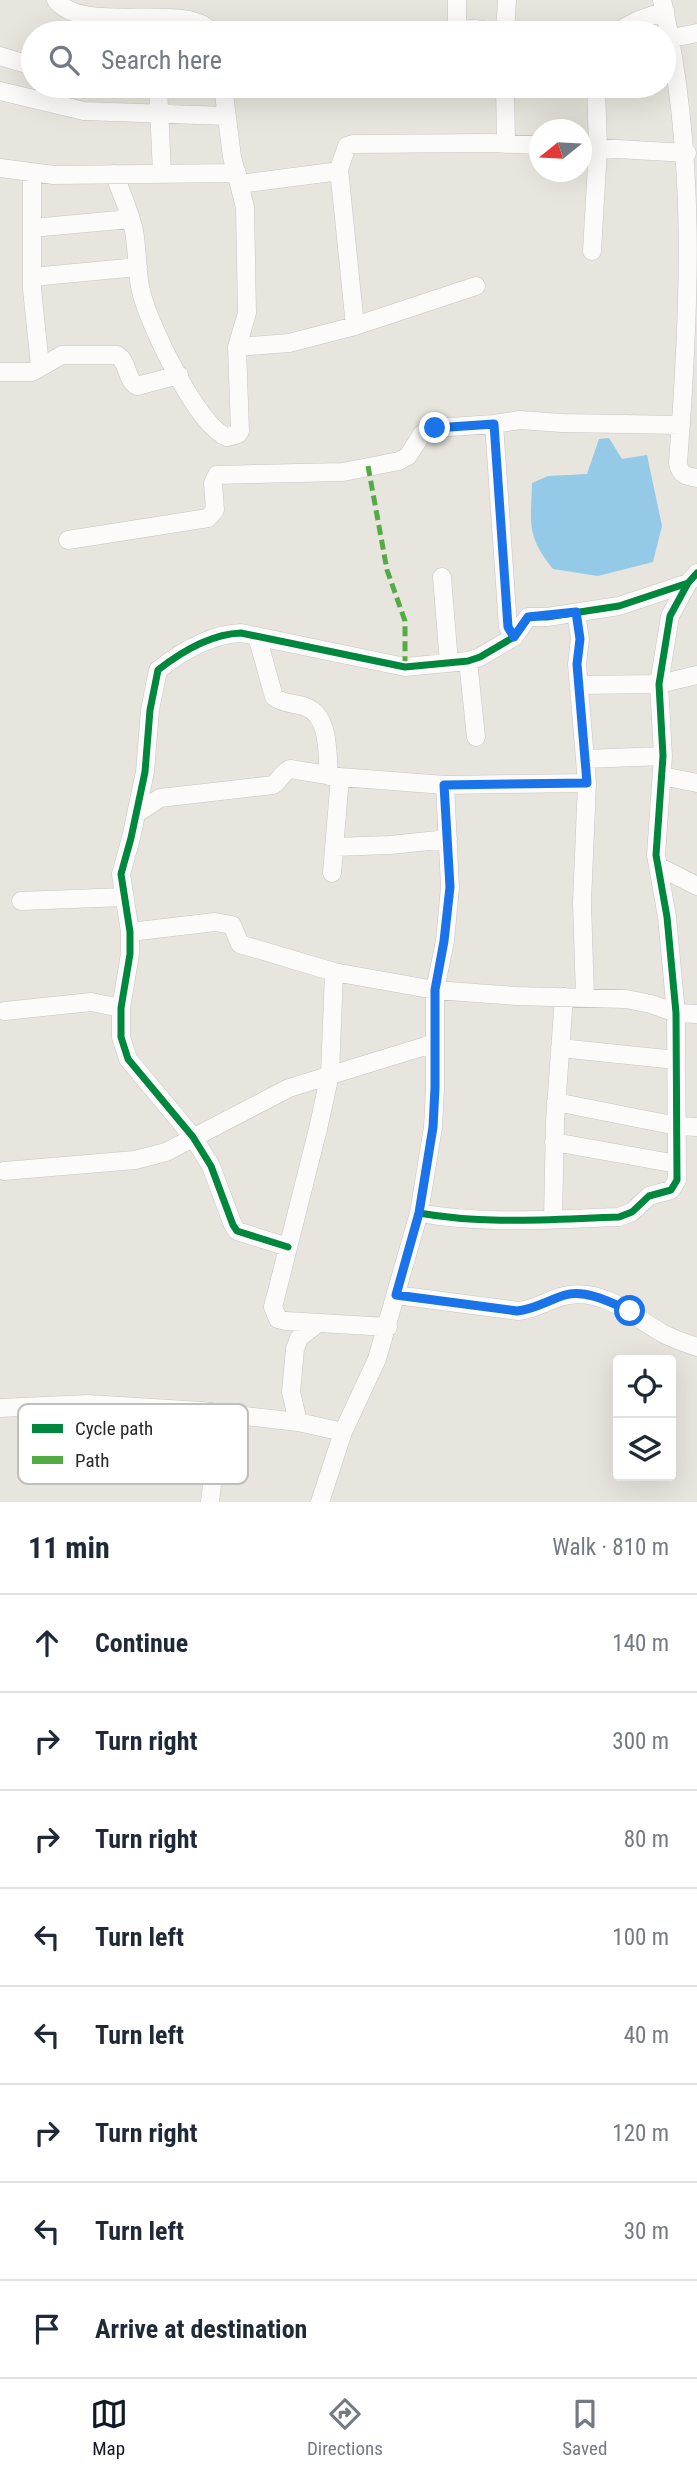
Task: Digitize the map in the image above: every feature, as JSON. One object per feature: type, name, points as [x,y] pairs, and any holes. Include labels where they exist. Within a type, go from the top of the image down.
[{"type":"street","points":[[55,0],[70,12],[112,14],[160,6],[203,21]]},
{"type":"street","points":[[457,0],[457,21]]},
{"type":"street","points":[[504,21],[507,0]]},
{"type":"street","points":[[637,21],[664,5]]},
{"type":"street","points":[[676,37],[697,33]]},
{"type":"street","points":[[0,56],[21,62]]},
{"type":"street","points":[[676,57],[691,130],[687,153],[693,309],[678,463],[684,475],[697,478]]},
{"type":"street","points":[[0,91],[21,96]]},
{"type":"street","points":[[29,98],[84,111],[226,116]]},
{"type":"street","points":[[159,98],[162,173]]},
{"type":"street","points":[[114,174],[134,230],[141,294],[163,348],[195,405],[213,429],[227,437],[238,434],[237,347],[247,313],[245,207],[232,157],[224,98]]},
{"type":"street","points":[[505,98],[506,144]]},
{"type":"street","points":[[592,127],[595,98]]},
{"type":"street","points":[[355,327],[339,169],[347,146],[529,145]]},
{"type":"street","points":[[592,148],[687,153]]},
{"type":"street","points":[[0,168],[54,175],[162,173],[238,178],[332,172],[339,169]]},
{"type":"street","points":[[33,173],[32,277],[40,366]]},
{"type":"street","points":[[591,182],[592,251]]},
{"type":"street","points":[[32,228],[130,219]]},
{"type":"street","points":[[32,277],[138,267]]},
{"type":"street","points":[[237,347],[289,343],[355,327],[476,286]]},
{"type":"street","points":[[0,372],[25,373],[62,355],[117,355],[124,360],[131,380],[137,386],[179,375]]},
{"type":"street","points":[[68,540],[208,517],[215,510],[213,483],[218,475],[343,472],[404,459],[422,433],[428,430],[520,420],[562,424],[681,425]]},
{"type":"street","points":[[494,424],[508,627],[514,637]]},
{"type":"street","points":[[442,577],[449,663]]},
{"type":"street","points":[[288,1247],[237,1231],[211,1166],[194,1137],[128,1059],[121,1037],[121,1008],[130,932],[121,874],[145,772],[149,709],[158,670],[208,640],[228,634],[257,636],[405,667],[468,661],[514,637],[528,617],[619,606],[692,578]]},
{"type":"street","points":[[419,1213],[456,1220],[482,1221],[627,1216],[649,1196],[671,1190],[677,1180],[676,1013],[667,917],[656,855],[663,756],[659,684],[670,616],[692,578]]},
{"type":"street","points":[[576,612],[580,639],[577,664],[587,783],[582,902],[585,997]]},
{"type":"street","points":[[257,636],[274,698],[311,709],[321,720],[324,729],[334,776],[332,873]]},
{"type":"street","points":[[468,661],[476,737]]},
{"type":"street","points":[[579,685],[659,684],[697,674]]},
{"type":"street","points":[[585,759],[663,756]]},
{"type":"street","points":[[136,813],[160,798],[273,785],[290,769],[334,776],[444,785],[587,783]]},
{"type":"street","points":[[662,776],[697,783]]},
{"type":"street","points":[[320,1502],[343,1432],[377,1359],[419,1213],[433,1127],[435,990],[450,887],[444,785]]},
{"type":"street","points":[[334,846],[390,845],[447,839]]},
{"type":"street","points":[[658,866],[697,886]]},
{"type":"street","points":[[21,901],[124,897]]},
{"type":"street","points":[[130,932],[215,922],[230,924],[240,944],[334,972],[435,990],[516,996],[626,999],[676,1013],[697,1014]]},
{"type":"street","points":[[334,972],[330,1074],[273,1307],[278,1319],[286,1321],[387,1327]]},
{"type":"street","points":[[553,1219],[554,1142],[564,997]]},
{"type":"street","points":[[5,1011],[91,1002],[121,1008]]},
{"type":"street","points":[[4,1171],[135,1160],[166,1152],[289,1088],[435,1043]]},
{"type":"street","points":[[560,1048],[676,1060]]},
{"type":"street","points":[[556,1102],[677,1126],[697,1127]]},
{"type":"street","points":[[554,1142],[677,1164]]},
{"type":"street","points":[[396,1295],[517,1311],[532,1310],[567,1294],[580,1295],[608,1301],[630,1311],[665,1335],[697,1347]]},
{"type":"street","points":[[298,1422],[291,1392],[295,1349],[299,1338],[317,1324]]},
{"type":"street","points":[[0,1408],[18,1407]]},
{"type":"street","points":[[248,1416],[298,1422],[343,1432]]},
{"type":"street","points":[[210,1502],[212,1484]]},
{"type":"water","points":[[609,438],[622,459],[647,455],[662,526],[653,562],[598,576],[553,569],[534,538],[532,483],[548,476],[587,474],[599,439]]},
{"type":"marked path","points":[[368,466],[387,570],[405,621],[405,667]]},
{"type":"cycle path","points":[[419,1213],[494,1220],[619,1217],[632,1212],[649,1196],[671,1190],[677,1180],[676,1013],[667,917],[656,855],[663,756],[659,684],[670,616],[688,583],[697,573]]},
{"type":"cycle path","points":[[288,1247],[237,1231],[211,1166],[193,1137],[128,1059],[121,1037],[121,1008],[130,954],[130,932],[121,874],[145,772],[150,710],[158,670],[197,645],[241,633],[405,667],[468,661],[514,637],[528,617],[547,617],[619,606],[688,583]]},
{"type":"route","points":[[435,428],[494,424],[508,627],[514,637],[528,617],[576,612],[580,639],[577,664],[587,783],[444,785],[450,887],[435,990],[433,1127],[419,1213],[396,1295],[517,1311],[532,1310],[567,1294],[608,1301],[630,1311]]}]
